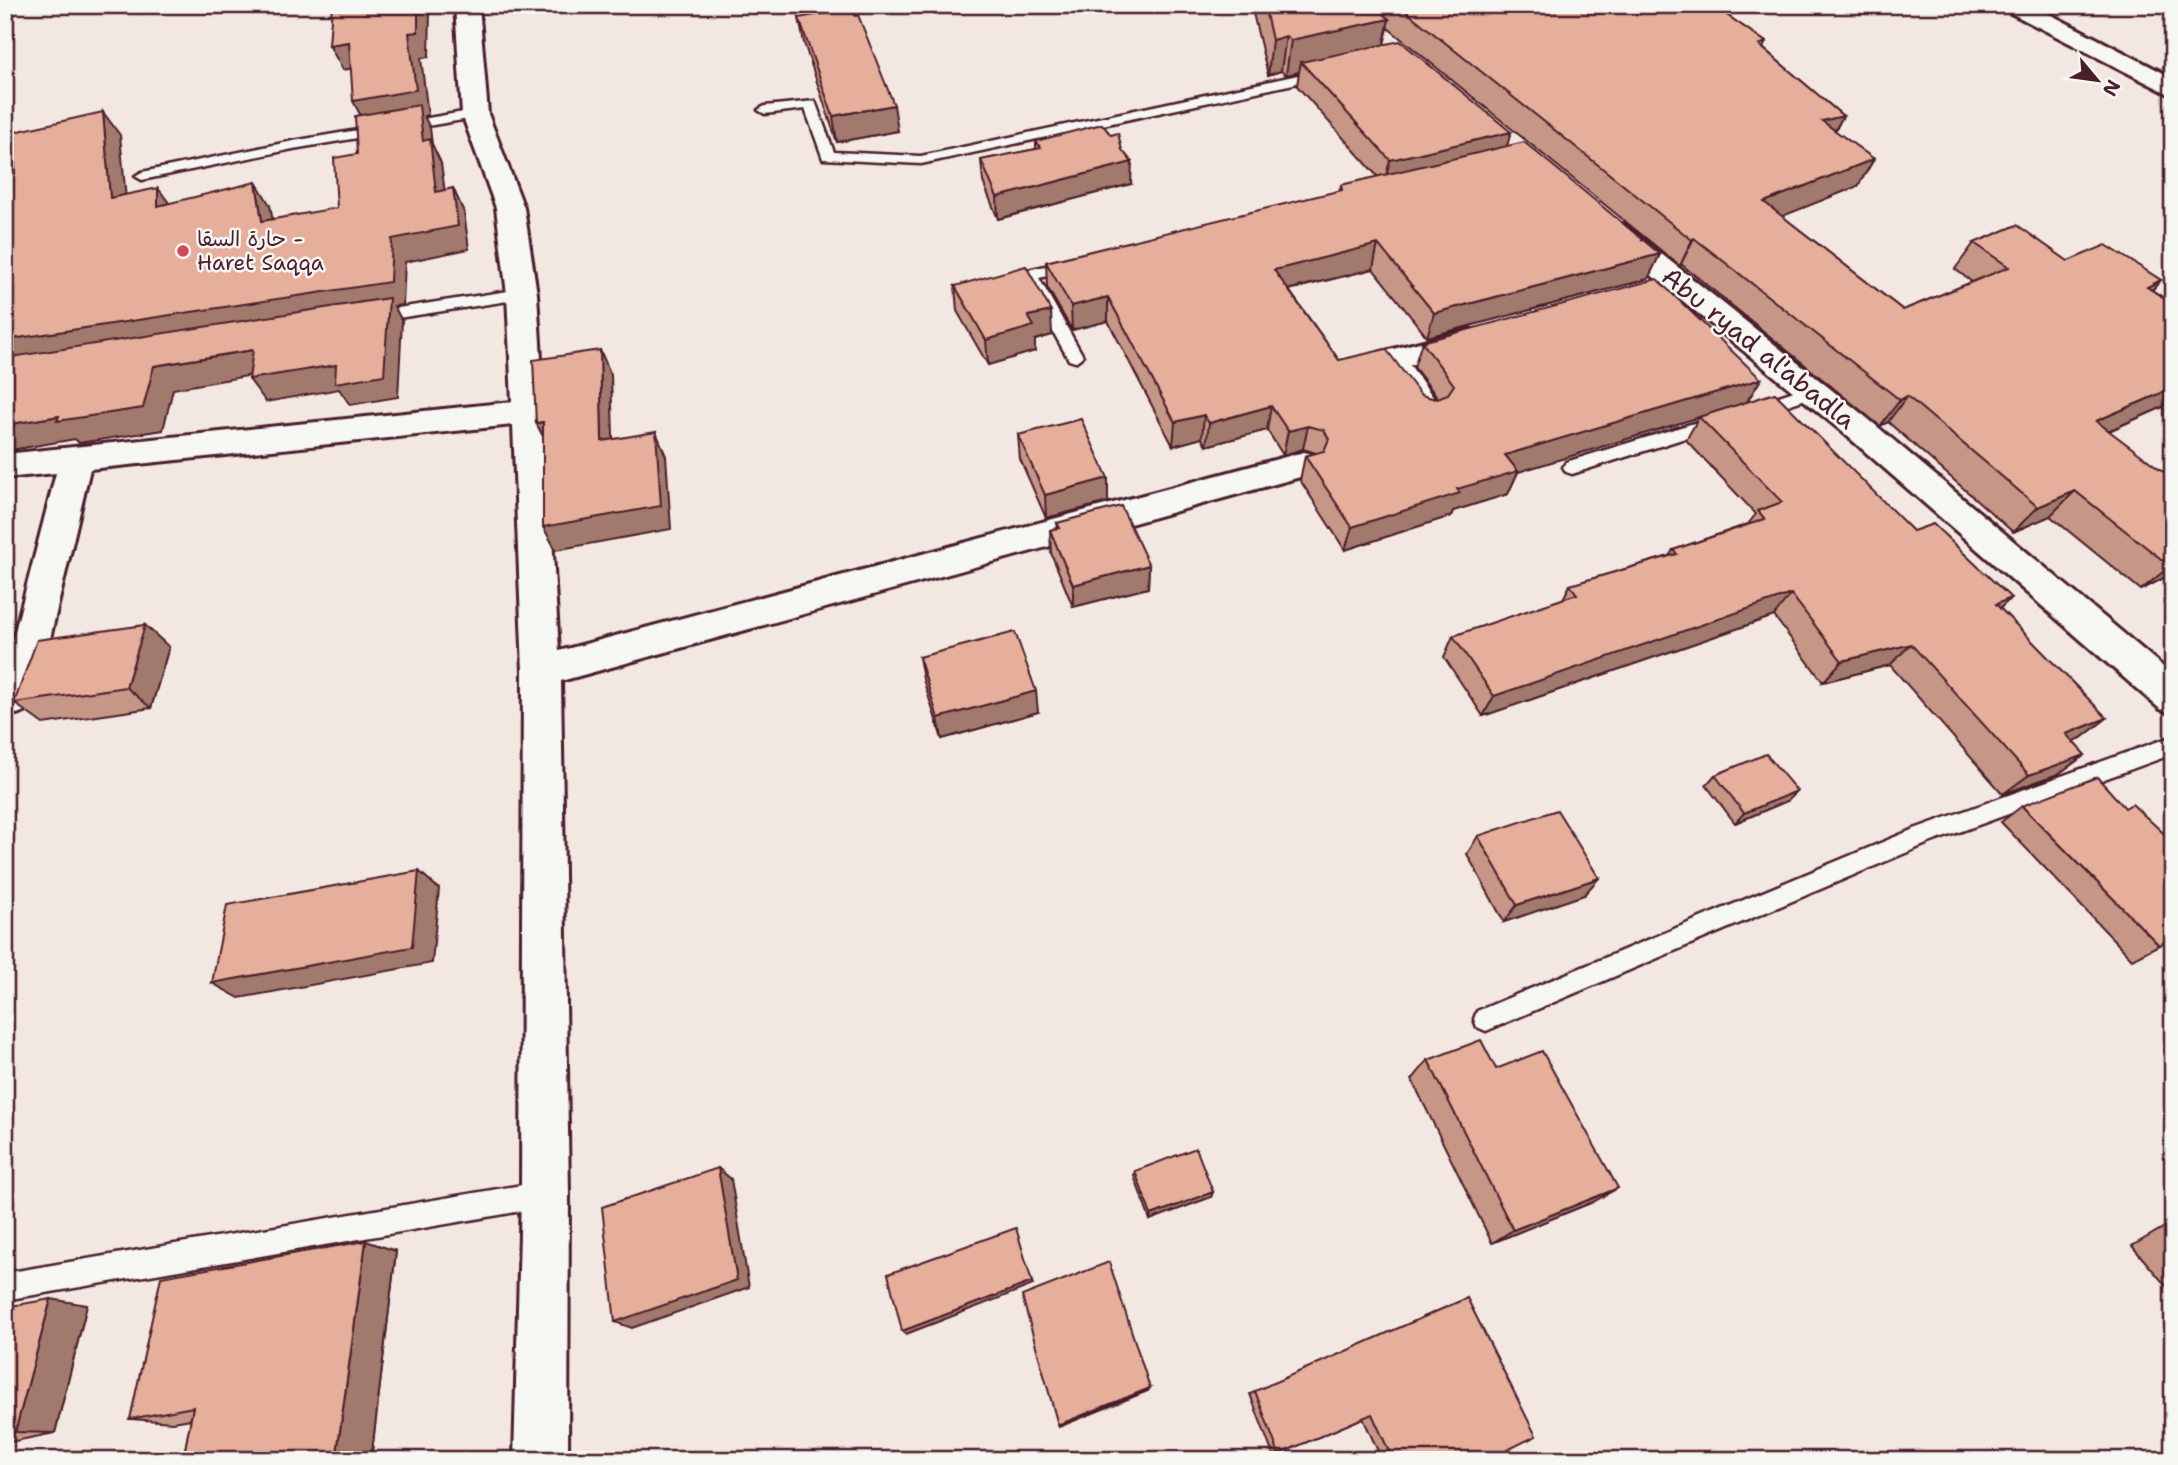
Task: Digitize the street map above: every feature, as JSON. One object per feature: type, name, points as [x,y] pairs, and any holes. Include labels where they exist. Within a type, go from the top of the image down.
[{"type":"street","points":[[467,5],[475,114],[510,208],[522,294],[542,671],[545,1194],[541,1460]]},
{"type":"street","points":[[2013,5],[2173,89]]},
{"type":"street","name":"Abu ryad al'abadla","points":[[1597,216],[1812,391],[2173,698]]},
{"type":"street","points":[[1639,293],[1678,283]]},
{"type":"street","points":[[1427,409],[1389,360],[1494,332]]},
{"type":"street","points":[[5,466],[527,412]]},
{"type":"street","points":[[17,698],[76,459]]},
{"type":"street","points":[[542,671],[1304,464]]},
{"type":"lane","points":[[765,110],[810,104],[828,156],[921,160],[1346,69]]},
{"type":"lane","points":[[142,176],[293,145],[475,114]]},
{"type":"lane","points":[[1075,356],[1029,275],[1084,262]]},
{"type":"lane","points":[[357,319],[522,294]]},
{"type":"lane","points":[[1572,467],[1812,391]]},
{"type":"lane","points":[[1486,1019],[1922,836],[2173,745]]},
{"type":"lane","points":[[5,1287],[545,1194]]},
{"type":"building","points":[[332,5],[418,5],[418,32],[409,33],[416,90],[353,101],[349,42],[329,45]]},
{"type":"building","points":[[1264,5],[1372,5],[1389,19],[1291,40],[1286,36],[1272,40]]},
{"type":"building","points":[[1398,5],[1712,5],[1766,42],[1759,45],[1843,116],[1822,121],[1874,159],[1764,202],[1903,310],[2009,267],[1974,243],[2017,225],[2068,261],[2106,245],[2161,280],[2147,287],[2173,304],[2173,388],[2096,421],[2173,479],[2173,564],[2170,566],[2075,491],[2038,507],[1907,396],[1900,400],[1694,238],[1692,240]]},
{"type":"building","points":[[851,8],[855,16],[858,15],[894,105],[833,116],[799,18]]},
{"type":"building","points":[[1400,41],[1511,132],[1390,160],[1301,62]]},
{"type":"building","points":[[419,105],[423,141],[430,139],[436,192],[453,188],[458,226],[392,239],[390,282],[5,340],[5,237],[11,236],[10,175],[15,174],[14,132],[103,112],[110,198],[158,188],[158,206],[256,182],[262,221],[337,208],[334,158],[357,154],[355,116]]},
{"type":"building","points":[[1102,124],[1111,135],[1118,133],[1122,150],[1132,162],[997,197],[981,160],[1041,148],[1036,141]]},
{"type":"building","points":[[1524,142],[1660,254],[1434,313],[1378,244],[1274,270],[1339,360],[1386,349],[1421,395],[1435,399],[1448,394],[1454,385],[1422,342],[1657,279],[1761,379],[1505,455],[1518,471],[1457,489],[1460,493],[1352,527],[1305,456],[1324,451],[1329,439],[1324,430],[1308,426],[1288,431],[1271,406],[1209,423],[1204,415],[1175,422],[1108,297],[1071,306],[1046,262],[1342,190],[1341,185]]},
{"type":"building","points":[[1026,266],[1051,311],[1028,316],[1034,326],[986,340],[955,286]]},
{"type":"building","points":[[389,298],[384,375],[335,383],[336,365],[249,379],[253,350],[154,366],[143,408],[57,421],[59,416],[5,425],[5,358]]},
{"type":"building","points":[[600,350],[602,441],[656,432],[661,506],[543,527],[543,422],[536,423],[533,360]]},
{"type":"building","points":[[1775,393],[1913,531],[1933,524],[2011,598],[1996,604],[2107,718],[2066,734],[2085,755],[2029,775],[1911,644],[1842,661],[1791,594],[1494,696],[1453,636],[1577,594],[1570,585],[1677,554],[1673,550],[1765,519],[1758,511],[1782,502],[1699,417]]},
{"type":"building","points":[[1081,419],[1108,478],[1045,495],[1018,435]]},
{"type":"building","points":[[1121,506],[1149,565],[1073,585],[1050,530],[1060,528],[1057,523]]},
{"type":"building","points":[[145,625],[126,687],[14,703],[37,640]]},
{"type":"building","points":[[1015,632],[1036,691],[938,718],[919,657]]},
{"type":"building","points":[[1766,754],[1797,791],[1744,813],[1715,775]]},
{"type":"building","points":[[2097,777],[2125,808],[2132,804],[2173,842],[2173,938],[2159,945],[2022,806]]},
{"type":"building","points":[[1557,810],[1599,878],[1517,905],[1478,836]]},
{"type":"building","points":[[419,871],[412,947],[212,983],[227,905]]},
{"type":"building","points":[[1481,1040],[1496,1069],[1542,1051],[1618,1188],[1513,1230],[1428,1060]]},
{"type":"building","points":[[1196,1148],[1213,1192],[1151,1215],[1135,1171]]},
{"type":"building","points":[[718,1168],[737,1280],[615,1322],[602,1207]]},
{"type":"building","points":[[1016,1228],[1032,1282],[902,1331],[888,1274]]},
{"type":"building","points":[[366,1241],[336,1460],[183,1460],[193,1407],[130,1419],[161,1277]]},
{"type":"building","points":[[1109,1262],[1150,1388],[1058,1425],[1022,1296]]},
{"type":"building","points":[[1467,1298],[1536,1436],[1487,1460],[1393,1460],[1372,1414],[1279,1454],[1255,1391]]},
{"type":"building","points":[[51,1299],[15,1432],[5,1434],[5,1307]]},
{"type":"place","name":"حارة السقا - Haret Saqqa","points":[[183,251]]}]
